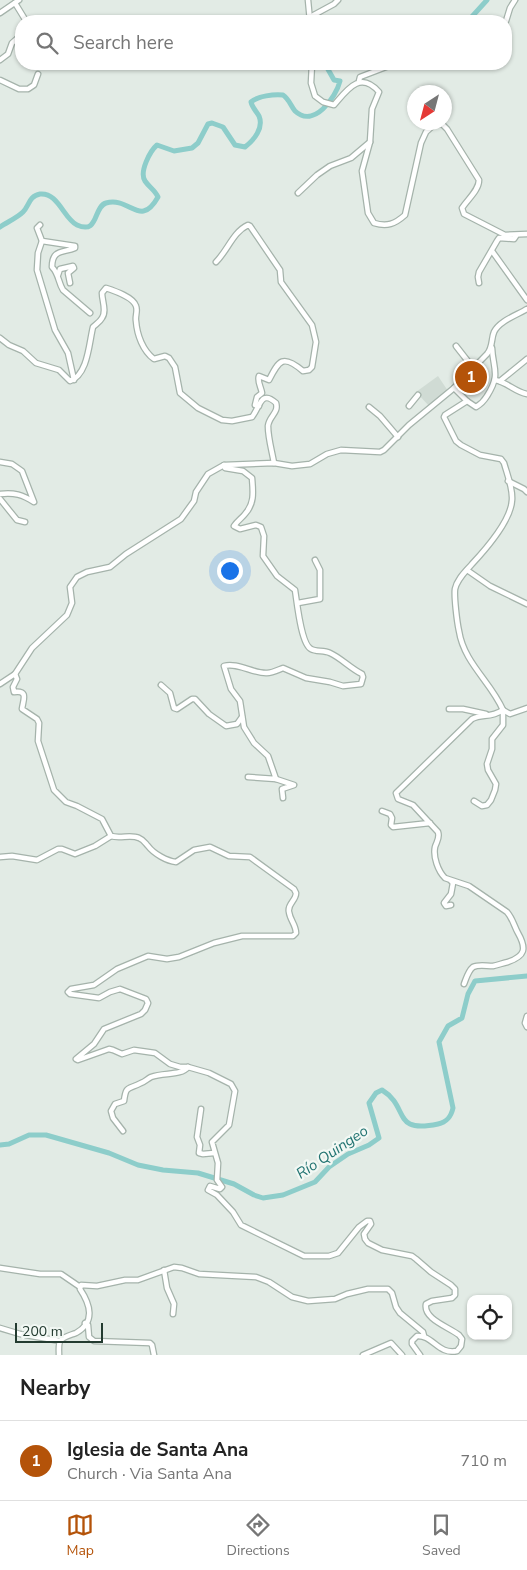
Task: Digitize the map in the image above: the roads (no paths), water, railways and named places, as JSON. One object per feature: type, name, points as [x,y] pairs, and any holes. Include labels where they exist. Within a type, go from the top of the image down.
[{"type":"street","points":[[308,0],[310,15]]},
{"type":"street","points":[[316,15],[338,0]]},
{"type":"street","points":[[508,15],[515,0]]},
{"type":"street","points":[[0,13],[17,2],[23,15]]},
{"type":"street","points":[[0,60],[8,54],[15,40]]},
{"type":"street","points":[[312,70],[311,83],[315,96],[327,104],[334,105],[350,86],[359,81],[360,77],[378,70]]},
{"type":"street","points":[[0,80],[18,89],[28,89],[34,85],[38,74]]},
{"type":"street","points":[[359,81],[374,85],[380,92],[372,109],[370,142],[362,171],[368,213],[374,223],[383,226],[396,223],[405,215],[420,143],[426,132],[435,124],[442,124],[447,129],[479,183],[462,208],[464,214],[505,236],[527,234]]},
{"type":"street","points":[[298,193],[317,175],[330,166],[351,158],[370,142]]},
{"type":"street","points":[[40,225],[37,228],[42,241],[38,253],[37,270],[55,330],[68,354],[74,380]]},
{"type":"street","points":[[216,262],[222,256],[225,247],[232,242],[240,229],[248,225],[250,226],[280,270],[282,282],[312,325],[316,342],[312,367],[309,370],[303,371],[294,364],[285,361],[280,362],[273,369],[269,380],[259,376],[258,379],[262,393],[255,404],[259,406]]},
{"type":"street","points":[[479,283],[479,272],[499,238],[514,239],[516,236]]},
{"type":"street","points":[[42,241],[75,246],[75,248],[56,254],[53,258],[52,267],[58,275],[63,290],[90,313]]},
{"type":"street","points":[[492,251],[527,300]]},
{"type":"street","points":[[58,275],[60,269],[73,266],[74,268],[68,273],[70,283]]},
{"type":"street","points":[[74,380],[87,364],[93,327],[104,316],[105,308],[102,293],[106,288],[133,300],[136,306],[135,321],[146,352],[154,359],[165,356],[169,358],[174,367],[180,393],[198,408],[222,420],[232,421],[252,417],[262,400],[267,398],[274,401],[277,407],[269,419],[268,426],[274,463]]},
{"type":"street","points":[[0,684],[15,674],[32,648],[67,615],[72,603],[70,587],[77,577],[87,572],[110,568],[126,554],[181,519],[194,501],[196,492],[205,476],[224,465],[274,463],[292,466],[310,464],[327,454],[341,450],[380,452],[387,448],[410,425],[474,369],[487,354],[496,329],[504,322],[527,309]]},
{"type":"street","points":[[0,338],[23,351],[36,363],[56,368],[70,381],[74,380]]},
{"type":"street","points":[[492,344],[497,381]]},
{"type":"street","points":[[456,346],[474,369]]},
{"type":"street","points":[[454,388],[473,406],[478,407],[497,381],[527,359]]},
{"type":"street","points":[[497,381],[527,394]]},
{"type":"street","points":[[409,406],[418,395]]},
{"type":"street","points":[[467,401],[444,418],[456,441],[461,445],[480,455],[501,459],[504,463],[512,498],[508,511],[492,542],[467,570],[455,589],[460,638],[465,653],[498,700],[502,710],[503,726],[492,740],[492,749],[487,764],[488,770],[496,784],[495,790],[488,804],[482,806],[474,801]]},
{"type":"street","points":[[369,407],[380,416],[398,437]]},
{"type":"street","points":[[0,462],[12,464],[22,471],[34,502],[12,492],[0,494]]},
{"type":"street","points":[[224,465],[225,468],[243,471],[252,478],[252,503],[234,526],[240,529],[261,527],[264,536],[263,556],[277,576],[295,590],[303,636],[308,646],[311,649],[323,650],[332,654],[362,674],[363,681],[361,684],[343,686],[306,678],[283,668],[268,673],[226,665],[224,667],[231,690],[240,701],[244,728],[254,743],[268,756],[276,779]]},
{"type":"street","points":[[508,481],[527,492]]},
{"type":"street","points":[[0,499],[17,520],[25,522]]},
{"type":"street","points":[[298,603],[320,599],[320,570],[315,560]]},
{"type":"street","points":[[467,570],[490,586],[527,604]]},
{"type":"street","points":[[15,674],[14,692],[24,694],[22,709],[34,716],[39,723],[38,741],[54,790],[59,798],[102,819],[111,836]]},
{"type":"street","points":[[161,685],[170,693],[174,708],[177,709],[192,699],[196,699],[216,720],[226,726],[237,724],[243,716]]},
{"type":"street","points":[[502,710],[510,714],[527,708]]},
{"type":"street","points":[[449,709],[463,709],[492,716]]},
{"type":"street","points":[[464,984],[468,973],[474,967],[480,965],[494,966],[513,960],[519,957],[524,947],[512,918],[507,912],[469,886],[450,880],[442,875],[434,854],[439,835],[438,832],[413,805],[398,799],[396,796],[397,791],[472,719],[478,716],[492,716],[502,710]]},
{"type":"street","points":[[248,777],[276,779],[294,785],[282,789],[283,798]]},
{"type":"street","points":[[382,811],[390,814],[393,827],[430,823]]},
{"type":"street","points":[[0,857],[12,856],[37,860],[58,849],[75,854],[95,846],[111,836],[136,837],[144,841],[154,852],[176,862],[194,850],[210,847],[229,856],[250,857],[294,889],[296,893],[295,900],[289,906],[288,912],[296,929],[296,933],[293,936],[242,936],[214,943],[179,957],[167,959],[148,956],[116,969],[94,985],[69,990],[70,994],[98,998],[120,989],[146,999],[148,1003],[141,1014],[104,1029],[94,1044],[76,1060],[110,1050],[122,1054],[134,1050],[155,1053],[170,1064],[188,1066],[216,1076],[231,1084],[234,1088],[229,1126],[212,1142],[218,1163],[219,1172],[217,1180],[222,1186],[221,1189],[211,1186],[208,1190],[217,1195],[233,1212],[241,1225],[304,1256],[329,1256],[338,1253],[359,1227],[370,1221],[371,1224],[364,1234],[368,1243],[382,1250],[412,1256],[431,1272],[452,1285],[455,1289],[455,1295],[452,1298],[429,1302],[425,1308],[429,1316],[459,1335],[462,1343],[459,1350],[451,1352],[443,1350],[424,1336],[423,1332],[400,1313],[392,1293],[388,1289],[368,1289],[335,1299],[308,1301],[292,1297],[269,1282],[254,1276],[235,1277],[199,1274],[174,1267],[138,1280],[125,1280],[97,1286],[82,1285],[80,1287]]},
{"type":"street","points":[[450,880],[453,883],[453,890],[444,903],[446,906],[451,905]]},
{"type":"street","points":[[527,1016],[525,1023],[527,1026]]},
{"type":"street","points":[[123,1131],[113,1118],[111,1111],[115,1104],[124,1101],[127,1088],[150,1078],[181,1072],[188,1066]]},
{"type":"street","points":[[201,1109],[197,1137],[200,1144],[199,1152],[203,1154],[214,1153]]},
{"type":"street","points":[[0,1268],[40,1274],[61,1274],[80,1287],[88,1299],[90,1307],[88,1316],[79,1330],[62,1339],[59,1355]]},
{"type":"street","points":[[164,1270],[167,1288],[174,1304],[173,1314]]},
{"type":"street","points":[[85,1323],[88,1325],[89,1337],[94,1341],[148,1343],[152,1345],[154,1355]]},
{"type":"street","points":[[0,1328],[60,1342]]},
{"type":"street","points":[[420,1355],[414,1349],[412,1340],[417,1336],[424,1336]]},
{"type":"street","points":[[363,1355],[391,1343],[402,1355]]},
{"type":"waterway","points":[[473,15],[487,0]]},
{"type":"waterway","points":[[0,227],[21,214],[31,199],[40,194],[52,197],[72,222],[84,227],[92,223],[99,210],[106,203],[114,202],[140,211],[146,210],[152,206],[158,197],[145,181],[143,172],[151,152],[157,145],[174,151],[192,148],[198,143],[208,124],[212,123],[223,127],[235,145],[245,147],[255,137],[260,125],[259,116],[251,102],[266,96],[283,95],[295,111],[302,116],[317,114],[334,95],[340,81],[334,80],[328,70]]},
{"type":"waterway","name":"Río Quingeo","points":[[0,1145],[9,1144],[29,1135],[46,1135],[109,1153],[138,1165],[163,1170],[198,1173],[234,1184],[263,1198],[283,1195],[315,1182],[329,1167],[348,1154],[369,1145],[379,1138],[369,1103],[376,1093],[382,1090],[391,1097],[407,1122],[413,1125],[438,1124],[446,1120],[453,1108],[439,1042],[448,1026],[462,1018],[468,994],[475,981],[527,976]]},
{"type":"place","name":"Iglesia de Santa Ana","points":[[471,377]]}]
